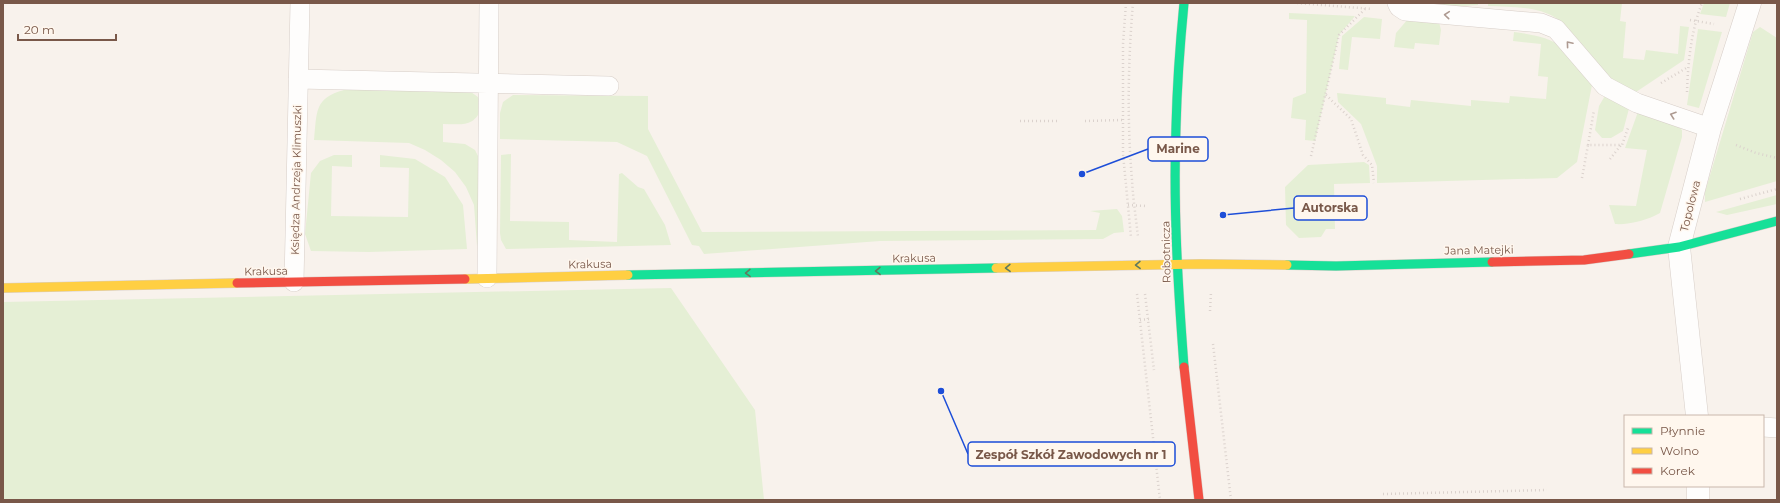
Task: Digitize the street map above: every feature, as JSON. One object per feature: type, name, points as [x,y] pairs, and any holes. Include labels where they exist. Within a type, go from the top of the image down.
[{"type":"street","name":"Robotnicza","points":[[1184,3],[1176,103],[1177,265],[1191,435],[1199,500]]},
{"type":"street","name":"Topolowa","points":[[1696,415],[1679,247],[1710,128],[1750,3]]},
{"type":"street","name":"Jana Matejki","points":[[1177,265],[1336,266],[1584,260],[1679,247],[1777,221]]},
{"type":"street","name":"Krakusa","points":[[3,288],[1177,265]]},
{"type":"street","points":[[1698,487],[1698,500]]},
{"type":"lane","name":"Księdza Andrzeja Klimuszki","points":[[294,282],[300,3]]},
{"type":"lane","points":[[487,278],[489,3]]},
{"type":"lane","points":[[1401,7],[1541,23],[1556,29],[1605,86],[1637,103],[1710,128]]},
{"type":"lane","points":[[298,79],[609,86]]},
{"type":"lane","points":[[1764,427],[1777,428]]},
{"type":"path","points":[[1126,3],[1123,44],[1122,154],[1160,500]]},
{"type":"path","points":[[1297,3],[1366,8],[1401,7]]},
{"type":"path","points":[[1311,156],[1339,35],[1366,8]]},
{"type":"path","points":[[1690,20],[1696,21]]},
{"type":"path","points":[[1326,95],[1351,119],[1363,155],[1372,165],[1374,183]]},
{"type":"path","points":[[1086,121],[1122,120]]},
{"type":"path","points":[[1020,121],[1060,121]]},
{"type":"path","points":[[1710,128],[1721,138],[1756,153],[1777,158]]},
{"type":"path","points":[[1610,159],[1622,145]]},
{"type":"path","points":[[1383,494],[1547,490]]},
{"type":"green space","points":[[1400,3],[1478,3],[1478,5],[1462,6]]},
{"type":"green space","points":[[1488,3],[1622,3],[1620,21],[1626,22],[1623,58],[1644,60],[1646,50],[1678,54],[1680,26],[1689,27],[1684,60],[1636,92],[1610,78],[1594,61],[1577,38],[1556,18],[1541,11],[1532,9],[1488,6]]},
{"type":"green space","points":[[1704,3],[1730,3],[1726,17],[1700,14]]},
{"type":"green space","points":[[1289,13],[1355,16],[1339,35],[1315,141],[1305,140],[1306,120],[1291,118],[1293,98],[1306,93],[1307,20],[1289,19]]},
{"type":"green space","points":[[1364,17],[1382,19],[1380,39],[1352,37],[1348,70],[1339,69],[1342,36]]},
{"type":"green space","points":[[1408,19],[1439,22],[1441,30],[1439,45],[1415,43],[1414,49],[1394,47],[1396,33]]},
{"type":"green space","points":[[1760,27],[1777,38],[1777,181],[1705,202],[1705,192],[1753,32]]},
{"type":"green space","points":[[1698,29],[1722,32],[1699,108],[1687,105]]},
{"type":"green space","points":[[1514,32],[1540,37],[1558,44],[1571,56],[1592,85],[1577,162],[1557,178],[1377,183],[1377,166],[1361,124],[1338,102],[1337,93],[1386,98],[1386,104],[1410,107],[1411,100],[1471,106],[1471,100],[1509,103],[1510,96],[1546,99],[1548,77],[1538,76],[1541,44],[1513,41]]},
{"type":"green space","points":[[344,90],[468,90],[478,97],[482,106],[476,118],[462,124],[443,124],[443,142],[465,144],[475,150],[482,164],[481,236],[477,246],[474,205],[466,187],[455,172],[441,160],[425,150],[409,143],[314,140],[317,114],[322,102],[334,93]]},
{"type":"green space","points":[[1606,94],[1630,105],[1623,131],[1611,138],[1602,138],[1595,130],[1599,106]]},
{"type":"green space","points":[[513,95],[648,96],[648,129],[702,232],[1096,230],[1100,213],[1090,211],[1117,209],[1122,216],[1124,232],[1114,233],[1103,239],[880,241],[704,254],[699,246],[692,245],[647,156],[617,142],[500,139],[500,113],[503,102]]},
{"type":"green space","points":[[1639,109],[1669,117],[1682,130],[1682,137],[1660,213],[1638,222],[1615,224],[1609,205],[1636,206],[1647,150],[1625,148]]},
{"type":"green space","points":[[511,154],[510,221],[569,222],[569,240],[617,242],[619,174],[622,173],[638,187],[644,189],[665,225],[671,245],[506,249],[501,240],[500,233],[501,155]]},
{"type":"green space","points":[[334,155],[352,155],[352,167],[332,166],[331,216],[408,217],[409,168],[380,167],[380,155],[415,159],[445,177],[463,205],[467,249],[369,252],[311,251],[305,234],[311,173],[320,161]]},
{"type":"green space","points":[[1364,162],[1369,165],[1370,183],[1334,184],[1335,229],[1326,229],[1321,237],[1299,238],[1286,225],[1285,187],[1308,165]]},
{"type":"green space","points":[[1777,195],[1777,204],[1727,215],[1716,212]]},
{"type":"green space","points":[[671,288],[755,410],[764,500],[3,500],[3,302]]},
{"type":"traffic: fast","points":[[1184,3],[1177,96],[1175,157],[1178,277],[1184,367]]},
{"type":"traffic: fast","points":[[1629,254],[1679,247],[1777,221]]},
{"type":"traffic: fast","points":[[1287,265],[1336,266],[1492,262]]},
{"type":"traffic: fast","points":[[628,275],[996,268]]},
{"type":"traffic: slow","points":[[996,268],[1200,264],[1287,265]]},
{"type":"traffic: slow","points":[[465,279],[628,275]]},
{"type":"traffic: slow","points":[[3,288],[237,283]]},
{"type":"traffic: jam","points":[[1492,262],[1584,260],[1629,254]]},
{"type":"traffic: jam","points":[[237,283],[465,279]]},
{"type":"traffic: jam","points":[[1184,367],[1199,500]]},
{"type":"place","name":"Marine","points":[[1082,174]]},
{"type":"place","name":"Autorska","points":[[1223,215]]},
{"type":"place","name":"Zespół Szkół Zawodowych nr 1","points":[[941,391]]}]
